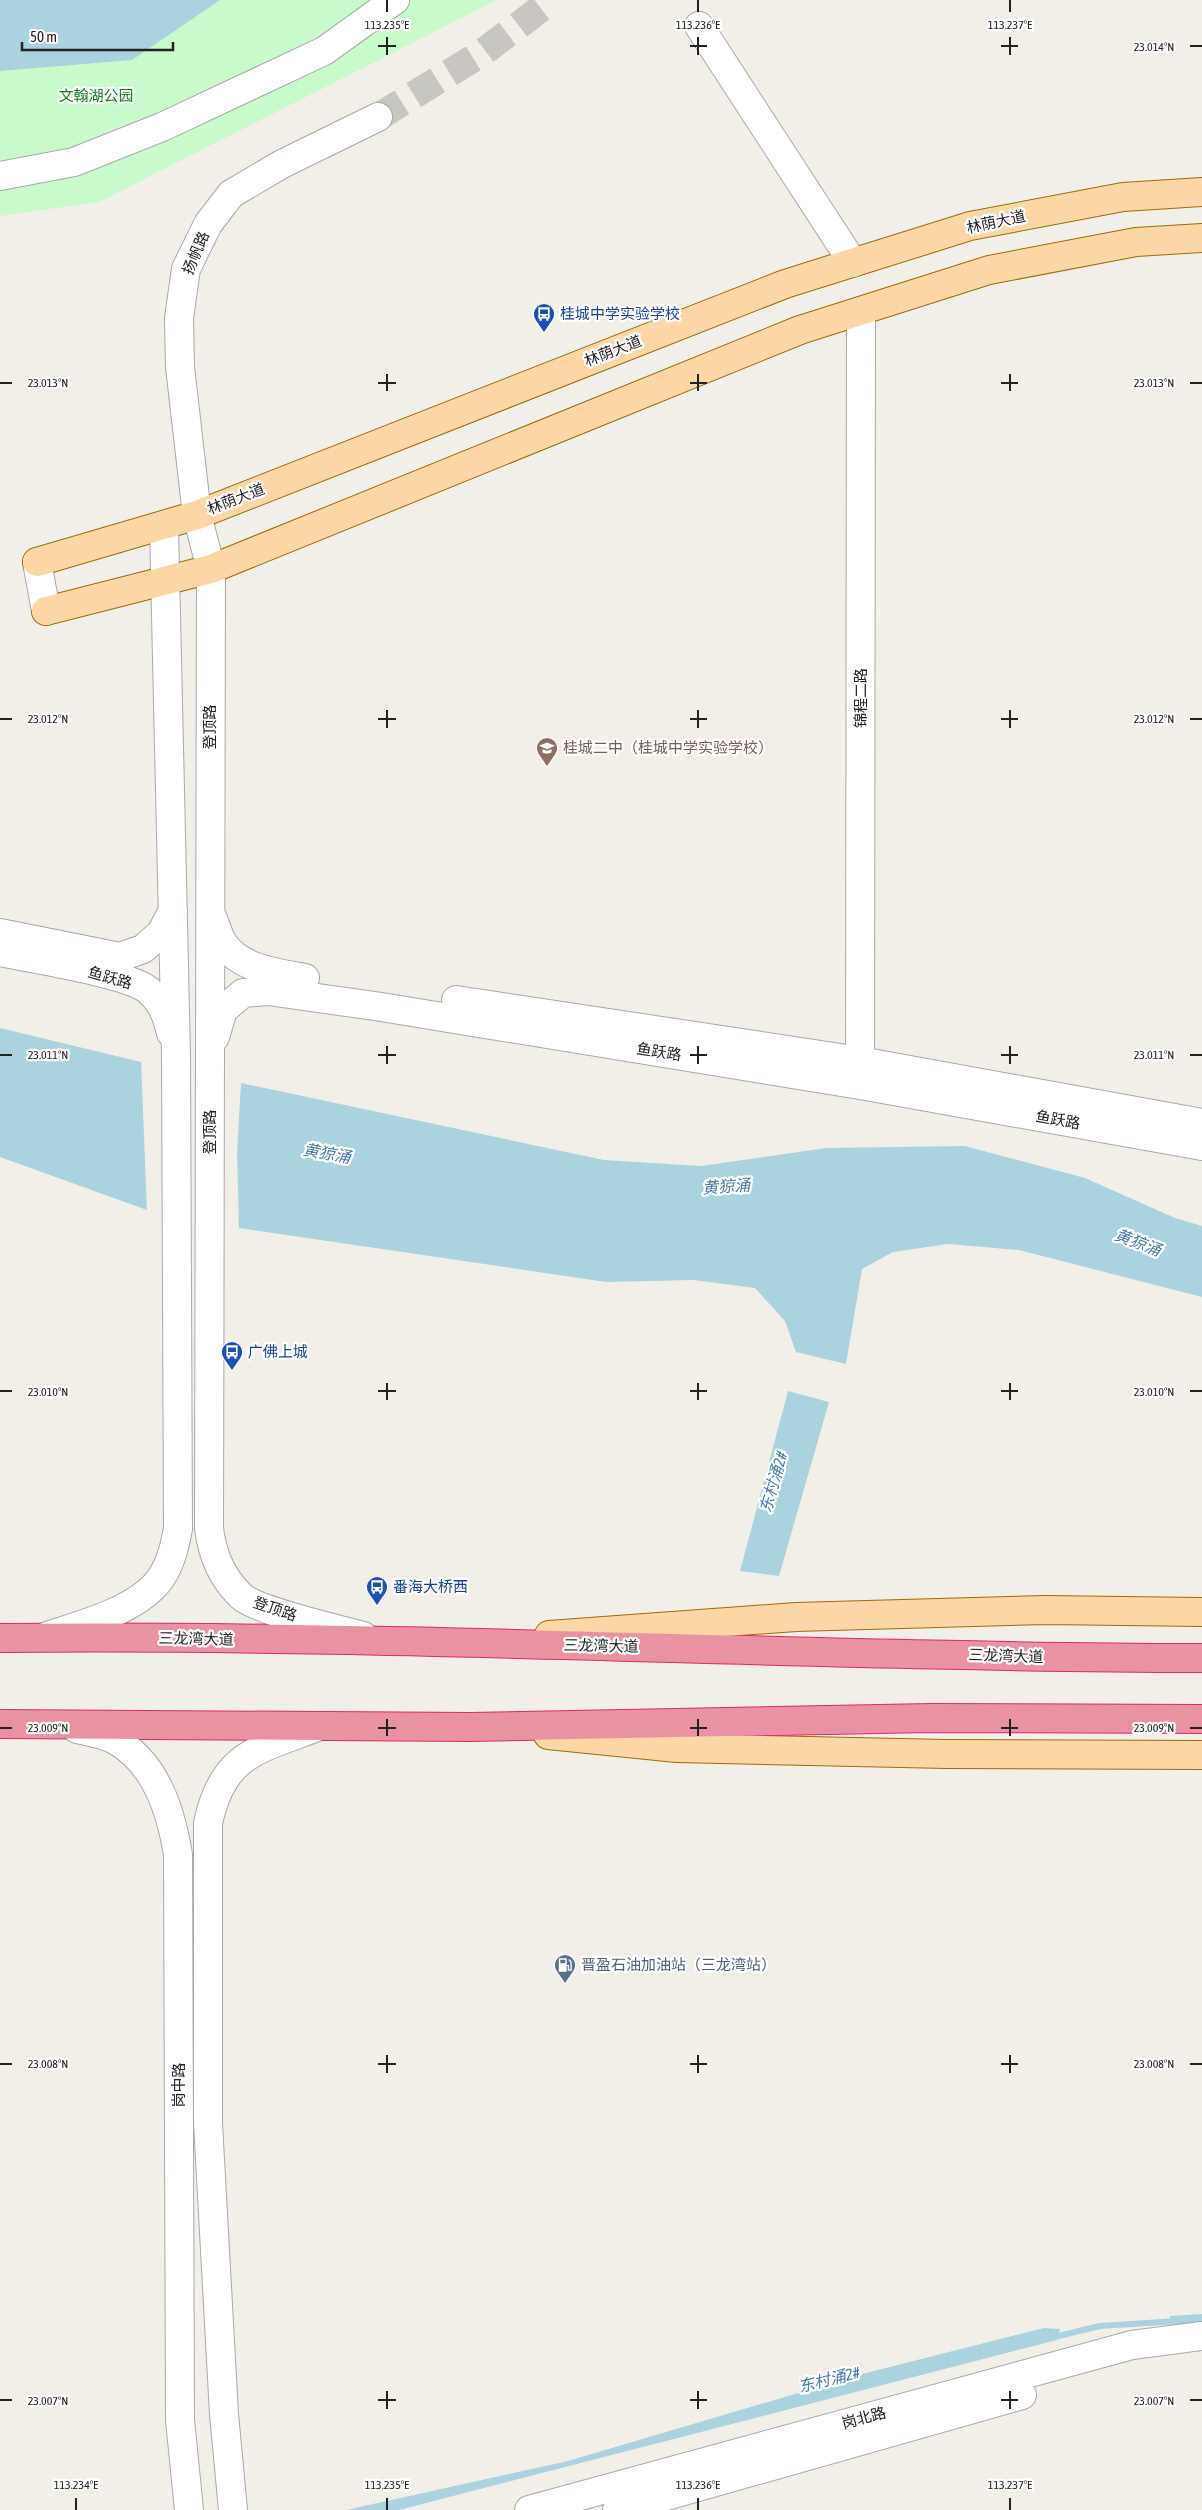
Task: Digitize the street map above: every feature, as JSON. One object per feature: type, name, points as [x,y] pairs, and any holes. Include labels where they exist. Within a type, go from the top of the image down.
[{"type":"highway","name":"三龙湾大道","points":[[0,1638],[379,1641],[1054,1658],[1202,1658]]},
{"type":"highway","points":[[0,1724],[470,1727],[931,1718],[1202,1719]]},
{"type":"main road","name":"林荫大道","points":[[38,562],[198,515],[785,284],[970,226],[1123,197],[1202,192]]},
{"type":"main road","points":[[46,611],[210,569],[800,330],[989,270],[1136,242],[1202,238]]},
{"type":"main road","points":[[438,1643],[796,1617],[1045,1610],[1202,1612]]},
{"type":"main road","points":[[0,1632],[43,1638]]},
{"type":"main road","points":[[0,1729],[59,1725]]},
{"type":"main road","points":[[470,1727],[677,1748],[947,1754],[1202,1754]]},
{"type":"street","points":[[0,176],[74,162],[162,127],[324,51],[395,0]]},
{"type":"street","points":[[699,26],[853,263]]},
{"type":"street","name":"扬帆路","points":[[198,515],[180,367],[179,318],[186,269],[208,224],[231,194],[282,164],[378,117]]},
{"type":"street","name":"锦程二路","points":[[860,1073],[862,310]]},
{"type":"street","name":"登顶路","points":[[198,515],[210,569],[209,1528],[212,1551],[219,1566],[242,1598],[271,1610],[379,1641]]},
{"type":"street","points":[[43,1638],[99,1618],[138,1599],[163,1575],[174,1552],[178,1529],[174,910],[164,526]]},
{"type":"street","points":[[38,562],[46,611]]},
{"type":"street","name":"鱼跃路","points":[[0,932],[120,957],[143,949],[161,933],[174,910]]},
{"type":"street","name":"鱼跃路","points":[[210,912],[224,944],[244,961],[268,972],[860,1073],[1202,1146]]},
{"type":"street","name":"鱼跃路","points":[[0,952],[122,978],[148,990],[165,1009],[176,1055]]},
{"type":"street","name":"鱼跃路","points":[[210,1052],[223,1010],[243,992],[268,991],[860,1073],[1202,1123]]},
{"type":"street","points":[[178,1529],[182,1540],[190,1547],[198,1546],[204,1540],[209,1528]]},
{"type":"street","name":"岗中路","points":[[59,1725],[113,1738],[134,1754],[158,1786],[173,1827],[178,1855],[180,2420],[189,2510]]},
{"type":"street","name":"岗中路","points":[[233,2510],[224,2414],[208,2124],[208,1823],[212,1805],[222,1782],[233,1766],[251,1752],[317,1727]]},
{"type":"street","points":[[173,1827],[183,1816],[195,1814],[208,1823]]},
{"type":"street","name":"岗北路","points":[[529,2510],[1132,2345],[1202,2336]]},
{"type":"street","name":"岗北路","points":[[617,2510],[1144,2360],[1202,2354]]},
{"type":"green space","name":"文翰湖公园","points":[[0,0],[497,0],[99,202],[0,216]]},
{"type":"water","points":[[0,0],[220,0],[132,60],[0,71]]},
{"type":"water","points":[[0,1028],[141,1062],[147,1210],[0,1157]]},
{"type":"water","name":"黄猄涌","points":[[241,1083],[604,1160],[701,1166],[826,1148],[965,1146],[1085,1178],[1175,1218],[1202,1226],[1202,1297],[1019,1250],[948,1244],[893,1252],[862,1269],[846,1364],[796,1352],[785,1321],[755,1288],[694,1280],[606,1282],[239,1228],[237,1152]]},
{"type":"water","points":[[788,1391],[829,1402],[779,1576],[740,1571]]},
{"type":"water","points":[[1202,2314],[1202,2323],[1170,2325],[1170,2316]]},
{"type":"water","points":[[1044,2328],[1060,2329],[1057,2340],[399,2510],[346,2510],[568,2461],[866,2373]]},
{"type":"waterway","name":"东村涌2#","points":[[1050,2338],[1100,2326],[1178,2321]]},
{"type":"tunnel","points":[[378,117],[482,53],[552,0]]},
{"type":"place","name":"桂城中学实验学校","points":[[544,333]]},
{"type":"place","name":"桂城二中（桂城中学实验学校）","points":[[547,767]]},
{"type":"place","name":"广佛上城","points":[[232,1371]]},
{"type":"place","name":"番海大桥西","points":[[377,1606]]},
{"type":"place","name":"晋盈石油加油站（三龙湾站）","points":[[565,1984]]}]
